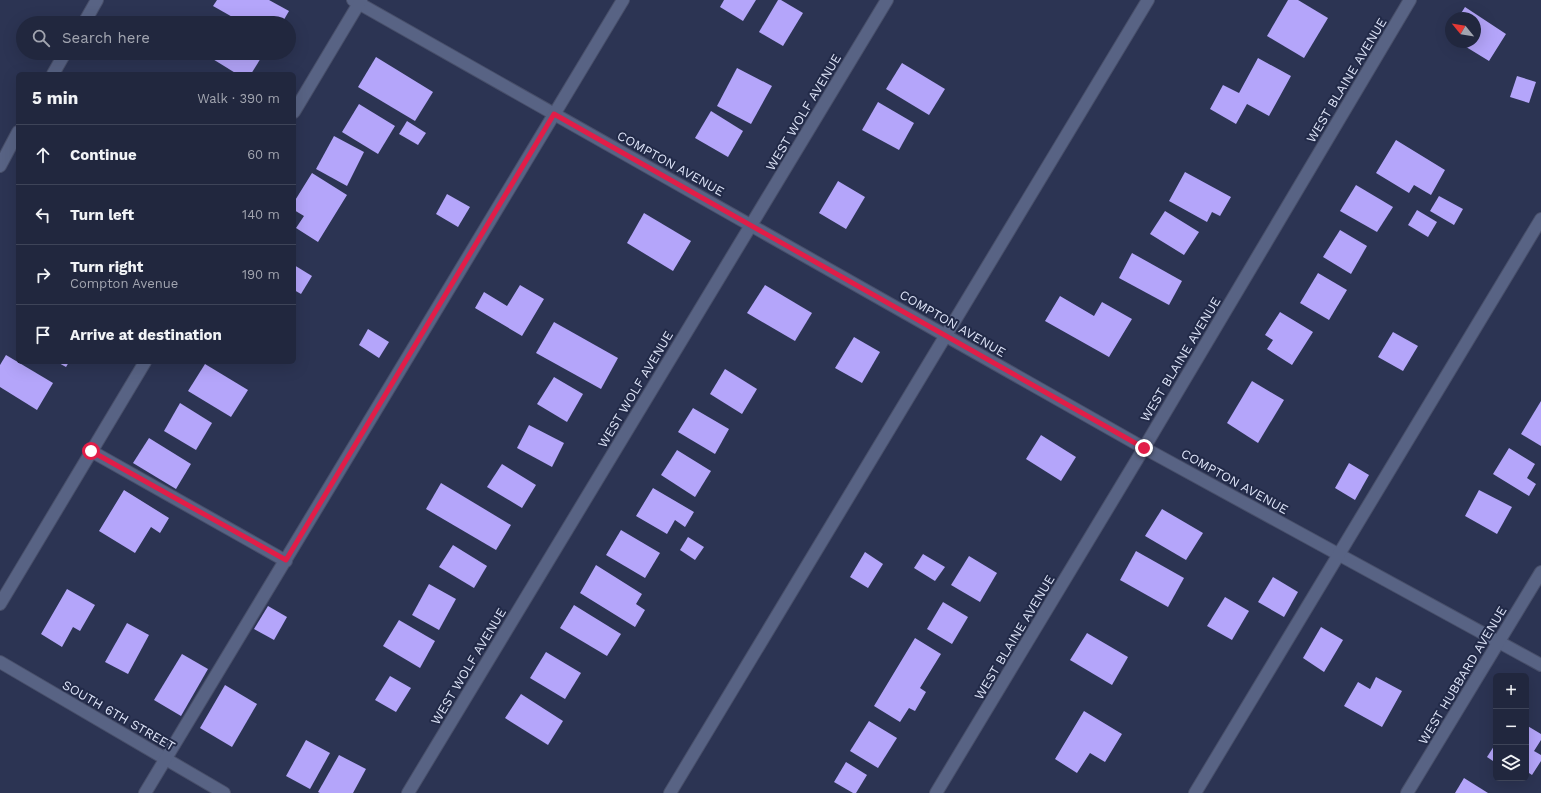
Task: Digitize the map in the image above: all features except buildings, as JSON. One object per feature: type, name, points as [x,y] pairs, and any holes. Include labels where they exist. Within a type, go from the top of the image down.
[{"type":"street","points":[[88,16],[98,0]]},
{"type":"street","points":[[145,793],[623,0]]},
{"type":"street","name":"WEST WOLF AVENUE","points":[[408,793],[887,0]]},
{"type":"street","points":[[670,793],[947,336],[1148,0]]},
{"type":"street","name":"WEST BLAINE AVENUE","points":[[936,793],[1144,448],[1410,0]]},
{"type":"street","points":[[296,109],[358,1]]},
{"type":"street","name":"COMPTON AVENUE","points":[[358,1],[554,114],[751,224],[1144,448],[1500,641],[1541,665]]},
{"type":"street","points":[[54,72],[61,60]]},
{"type":"street","points":[[0,166],[16,136]]},
{"type":"street","points":[[1195,793],[1541,219]]},
{"type":"street","points":[[0,604],[144,364]]},
{"type":"street","points":[[91,451],[286,560]]},
{"type":"street","name":"WEST HUBBARD AVENUE","points":[[1407,793],[1541,572]]},
{"type":"street","name":"SOUTH 6TH STREET","points":[[0,662],[224,793]]},
{"type":"route","points":[[91,451],[286,560],[554,114],[751,224],[1144,448]]}]
